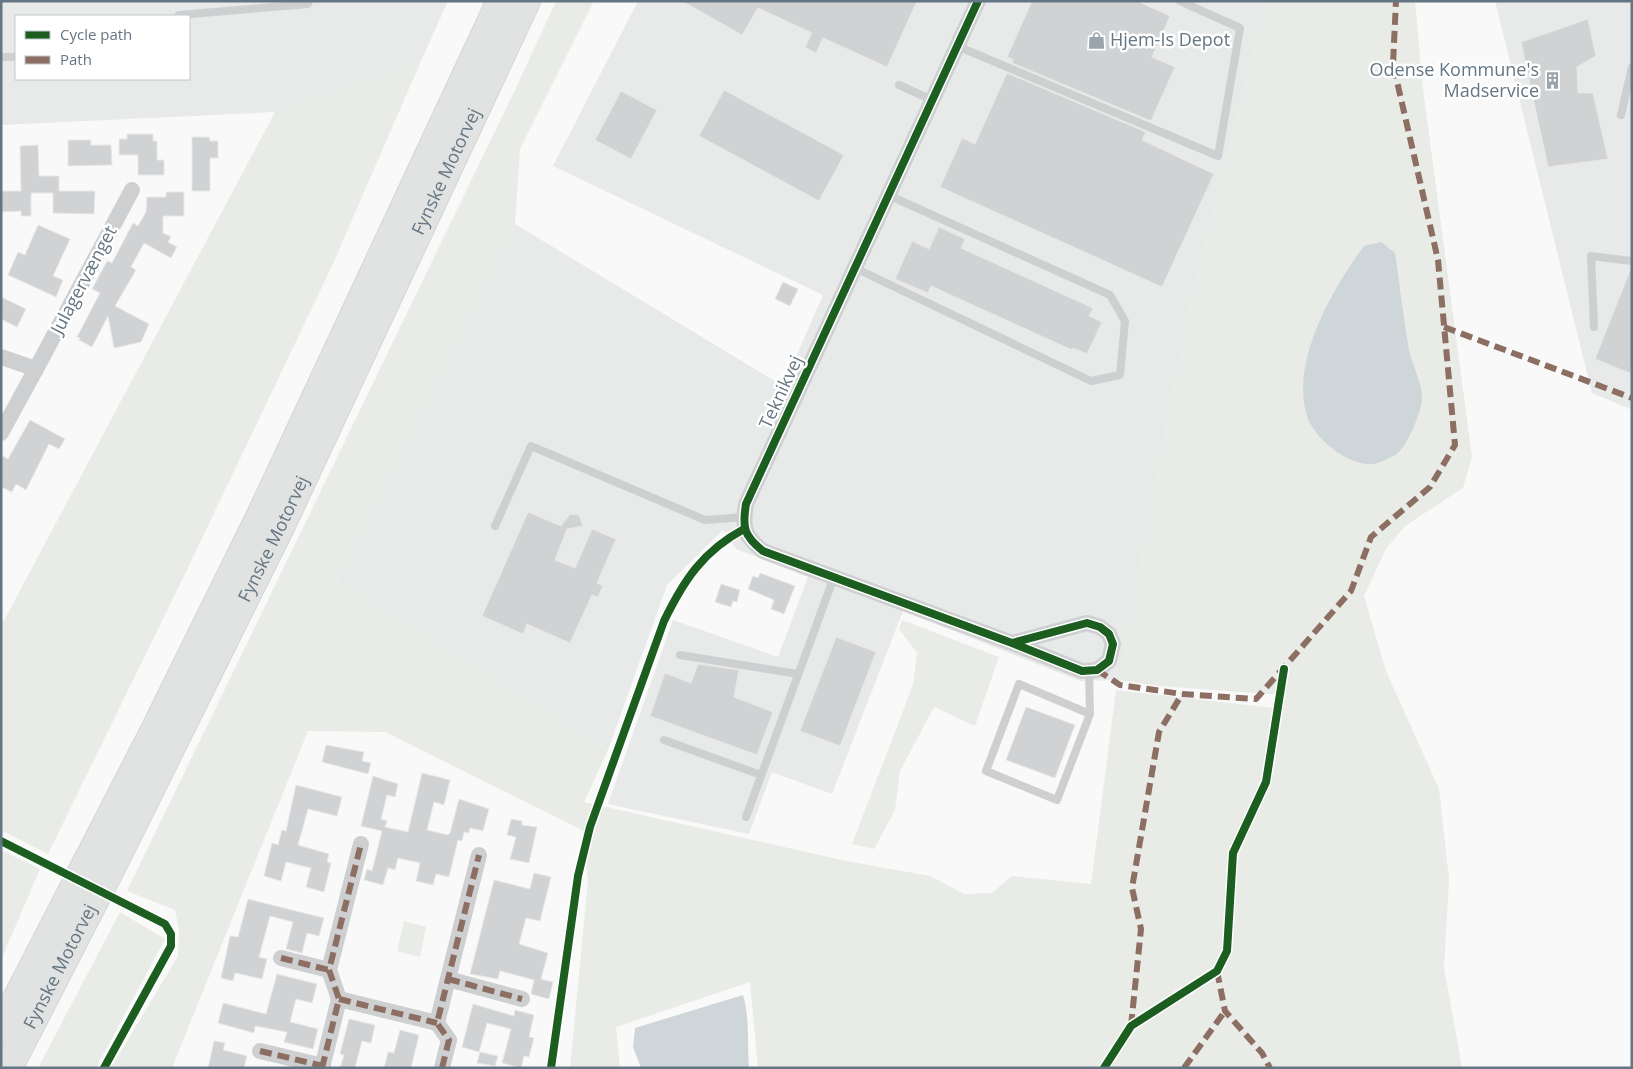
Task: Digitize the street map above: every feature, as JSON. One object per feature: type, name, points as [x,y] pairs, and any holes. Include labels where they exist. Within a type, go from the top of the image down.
[{"type":"highway","name":"Fynske Motorvej","points":[[1,1030],[140,760],[262,513],[500,1]]},
{"type":"highway","name":"Fynske Motorvej","points":[[8,1068],[118,854],[282,523],[526,1]]},
{"type":"street","name":"Teknikvej","points":[[744,517],[746,504],[978,1]]},
{"type":"street","name":"Julagervænget","points":[[1,433],[132,190]]},
{"type":"street","points":[[1,357],[36,370]]},
{"type":"street","points":[[744,517],[744,529],[753,543],[763,551],[1012,643],[1082,671],[1097,670],[1109,660],[1113,644],[1108,634],[1100,627],[1087,623],[1012,643]]},
{"type":"street","points":[[260,1051],[322,1067],[339,999],[329,970],[361,844]]},
{"type":"street","points":[[437,1023],[479,855]]},
{"type":"street","points":[[282,958],[329,970]]},
{"type":"street","points":[[448,980],[522,999]]},
{"type":"street","points":[[339,999],[437,1023],[449,1040],[442,1068]]},
{"type":"lane","points":[[179,15],[308,4],[309,1]]},
{"type":"lane","points":[[957,46],[1218,156],[1240,28],[1180,1]]},
{"type":"lane","points":[[1,57],[15,57]]},
{"type":"lane","points":[[1622,116],[1632,67]]},
{"type":"lane","points":[[899,85],[932,100]]},
{"type":"lane","points":[[855,268],[1091,381],[1120,375],[1125,321],[1110,295],[888,195]]},
{"type":"lane","points":[[1594,327],[1591,256],[1632,261]]},
{"type":"lane","points":[[495,526],[531,446],[705,520],[744,517]]},
{"type":"lane","points":[[746,817],[834,577]]},
{"type":"lane","points":[[680,655],[798,674]]},
{"type":"lane","points":[[1089,671],[1090,714],[1057,800],[986,771],[1019,684],[1090,714]]},
{"type":"lane","points":[[664,740],[761,775]]},
{"type":"shaded area","points":[[1,1],[448,1],[421,61],[275,112],[1,125]]},
{"type":"shaded area","points":[[556,1],[594,1],[520,149],[515,224],[337,581],[608,750],[584,802],[846,861],[930,876],[964,894],[992,893],[1012,876],[1091,884],[1116,690],[1282,709],[1284,695],[1158,686],[1119,680],[1192,298],[1266,1],[1415,1],[1423,89],[1472,457],[1463,488],[1405,526],[1386,549],[1364,596],[1386,671],[1439,789],[1449,879],[1444,967],[1462,1068],[758,1068],[750,982],[616,1027],[620,1068],[570,1068],[588,881],[582,830],[385,732],[308,731],[172,1068],[112,1066],[178,956],[179,930],[175,910],[127,891],[515,90]]},
{"type":"shaded area","points":[[638,1],[1266,1],[1192,298],[1119,680],[1080,681],[903,611],[832,794],[772,772],[749,834],[608,804],[673,620],[778,657],[808,577],[736,549],[723,530],[667,585],[608,750],[337,581],[515,224],[783,386],[823,295],[553,166]]},
{"type":"shaded area","points":[[1495,1],[1632,1],[1632,410],[1592,393]]},
{"type":"shaded area","points":[[421,61],[332,266],[184,576],[48,854],[1,830],[1,626],[275,112]]},
{"type":"shaded area","points":[[1381,242],[1395,253],[1410,356],[1422,398],[1417,419],[1402,449],[1380,462],[1365,464],[1354,461],[1334,450],[1317,434],[1311,425],[1307,416],[1303,395],[1304,372],[1309,349],[1318,326],[1340,283],[1364,246]]},
{"type":"shaded area","points":[[902,620],[999,657],[975,726],[934,707],[900,771],[895,810],[874,849],[852,844],[913,685],[917,653],[899,629]]},
{"type":"shaded area","points":[[1,850],[40,869],[1,960]]},
{"type":"shaded area","points":[[120,912],[165,939],[96,1068],[38,1068]]},
{"type":"shaded area","points":[[404,921],[426,927],[420,957],[397,951]]},
{"type":"shaded area","points":[[743,995],[747,1022],[749,1068],[641,1068],[633,1047],[635,1028]]},
{"type":"building","points":[[682,1],[917,1],[887,67],[823,38],[816,53],[805,47],[812,33],[758,8],[742,35]]},
{"type":"building","points":[[1032,1],[1137,1],[1170,16],[1152,57],[1175,67],[1151,121],[1012,63],[1013,59],[1007,57]]},
{"type":"building","name":"Odense Kommune's Madservice","points":[[1588,19],[1596,56],[1577,67],[1578,93],[1593,93],[1608,159],[1548,167],[1521,42]]},
{"type":"building","points":[[1007,73],[1146,132],[1142,140],[1214,174],[1162,287],[940,187],[962,138],[975,144]]},
{"type":"building","points":[[724,90],[844,155],[819,201],[699,136]]},
{"type":"building","points":[[621,91],[657,110],[631,159],[595,140]]},
{"type":"building","points":[[127,134],[153,134],[153,141],[157,141],[157,160],[164,160],[164,175],[138,175],[138,155],[119,155],[119,139],[127,139]]},
{"type":"building","points":[[192,137],[209,137],[210,141],[218,141],[218,158],[210,158],[210,191],[192,191]]},
{"type":"building","points":[[68,140],[91,140],[91,145],[111,145],[112,165],[68,166]]},
{"type":"building","points":[[38,145],[39,176],[59,176],[59,191],[95,191],[94,214],[53,213],[53,193],[31,193],[31,216],[21,216],[21,211],[1,212],[1,191],[21,191],[20,146]]},
{"type":"building","points":[[166,192],[184,192],[184,216],[163,216],[163,233],[171,237],[168,242],[177,247],[171,258],[144,243],[131,267],[136,270],[115,306],[149,324],[141,342],[114,348],[108,316],[92,347],[77,337],[100,293],[92,289],[107,261],[112,263],[133,223],[138,226],[146,212],[147,197],[166,197]]},
{"type":"building","points":[[38,225],[70,239],[53,276],[63,280],[56,297],[8,275],[18,252],[25,255]]},
{"type":"building","points":[[939,227],[965,239],[961,248],[1093,308],[1089,316],[1102,322],[1087,354],[1073,348],[1072,350],[931,286],[928,293],[895,279],[912,241],[929,249]]},
{"type":"building","points":[[1632,268],[1632,374],[1595,359]]},
{"type":"building","points":[[783,282],[798,289],[790,306],[775,299]]},
{"type":"building","points":[[1,297],[26,309],[17,327],[1,319]]},
{"type":"building","points":[[30,420],[65,439],[59,449],[49,444],[26,490],[16,484],[12,492],[1,487],[1,455],[8,459]]},
{"type":"building","points":[[528,512],[561,526],[570,514],[579,515],[583,526],[567,529],[555,560],[575,568],[592,529],[616,539],[597,583],[603,586],[598,597],[592,595],[570,643],[527,624],[523,634],[482,616]]},
{"type":"building","points":[[760,573],[795,586],[784,614],[771,609],[774,600],[748,589],[753,576],[758,578]]},
{"type":"building","points":[[721,584],[740,590],[737,602],[733,601],[731,607],[715,602]]},
{"type":"building","points":[[836,637],[876,652],[840,746],[800,731]]},
{"type":"building","points":[[698,664],[739,670],[734,697],[773,712],[757,755],[650,716],[665,673],[691,683]]},
{"type":"building","points":[[1026,707],[1075,725],[1055,778],[1006,760]]},
{"type":"building","points":[[326,745],[364,752],[362,761],[371,763],[368,774],[322,762]]},
{"type":"building","points":[[422,773],[450,780],[444,805],[434,802],[427,830],[448,835],[459,799],[489,809],[483,831],[470,828],[469,833],[464,832],[462,841],[458,840],[449,877],[436,874],[433,885],[416,881],[420,863],[398,858],[395,870],[388,868],[383,885],[364,880],[367,869],[372,871],[382,831],[361,826],[373,776],[398,784],[395,797],[387,795],[381,819],[387,821],[385,827],[408,832]]},
{"type":"building","points":[[296,785],[342,797],[337,816],[308,809],[298,845],[329,854],[327,862],[331,863],[324,892],[306,887],[311,868],[286,862],[281,881],[264,876],[272,843],[278,845],[282,830],[286,831]]},
{"type":"building","points":[[511,819],[522,821],[522,825],[537,827],[529,863],[510,859],[516,837],[507,835]]},
{"type":"building","points":[[534,873],[551,877],[540,921],[526,918],[519,944],[548,953],[541,979],[553,982],[549,999],[531,994],[534,980],[500,971],[498,979],[470,974],[494,880],[530,889]]},
{"type":"building","points":[[248,899],[324,918],[319,936],[307,933],[302,953],[286,949],[293,922],[270,916],[259,957],[267,959],[262,979],[235,973],[233,981],[221,978],[230,936],[238,937]]},
{"type":"building","points":[[277,974],[317,984],[312,1003],[296,999],[290,1022],[318,1029],[313,1049],[284,1042],[287,1032],[255,1026],[254,1033],[218,1023],[223,1003],[266,1014]]},
{"type":"building","points":[[473,1004],[514,1016],[515,1010],[534,1015],[529,1037],[534,1038],[529,1057],[524,1056],[521,1068],[502,1063],[511,1029],[487,1023],[479,1052],[462,1047]]},
{"type":"building","points":[[349,1019],[375,1025],[371,1043],[362,1041],[355,1068],[340,1068],[344,1055],[340,1054]]},
{"type":"building","points":[[400,1030],[419,1035],[411,1068],[384,1068],[388,1052],[394,1053]]},
{"type":"building","points":[[214,1041],[225,1043],[223,1050],[247,1056],[244,1068],[208,1068]]},
{"type":"building","points":[[480,1052],[498,1056],[495,1066],[477,1063]]},
{"type":"marked path","points":[[1097,670],[1120,685],[1182,694],[1256,699],[1351,591],[1371,537],[1430,487],[1455,445],[1438,260],[1393,64],[1396,1]]},
{"type":"marked path","points":[[1444,327],[1632,398]]},
{"type":"marked path","points":[[1131,1026],[1141,929],[1132,888],[1159,732],[1182,694]]},
{"type":"marked path","points":[[322,1068],[339,999],[329,970],[361,844]]},
{"type":"marked path","points":[[442,1068],[449,1040],[437,1023],[479,855]]},
{"type":"marked path","points":[[281,958],[329,970]]},
{"type":"marked path","points":[[1217,971],[1225,1011],[1262,1053],[1270,1068]]},
{"type":"marked path","points":[[448,979],[522,999]]},
{"type":"marked path","points":[[339,999],[437,1023]]},
{"type":"marked path","points":[[1184,1068],[1225,1011]]},
{"type":"marked path","points":[[260,1051],[323,1066]]},
{"type":"cycle path","points":[[978,1],[746,504],[744,519],[748,536],[763,551],[1012,643],[1082,671],[1097,670],[1109,661],[1113,644],[1109,634],[1100,627],[1087,623],[1012,643]]},
{"type":"cycle path","points":[[551,1068],[578,876],[590,827],[671,606],[687,580],[706,557],[717,547],[744,529]]},
{"type":"cycle path","points":[[1104,1068],[1131,1026],[1217,971],[1227,951],[1233,853],[1266,782],[1284,669]]},
{"type":"cycle path","points":[[1,841],[165,924],[171,934],[171,946],[104,1068]]},
{"type":"place","name":"Hjem-Is Depot","points":[[1096,40]]},
{"type":"place","name":"Odense Kommune's Madservice","points":[[1553,80]]}]
